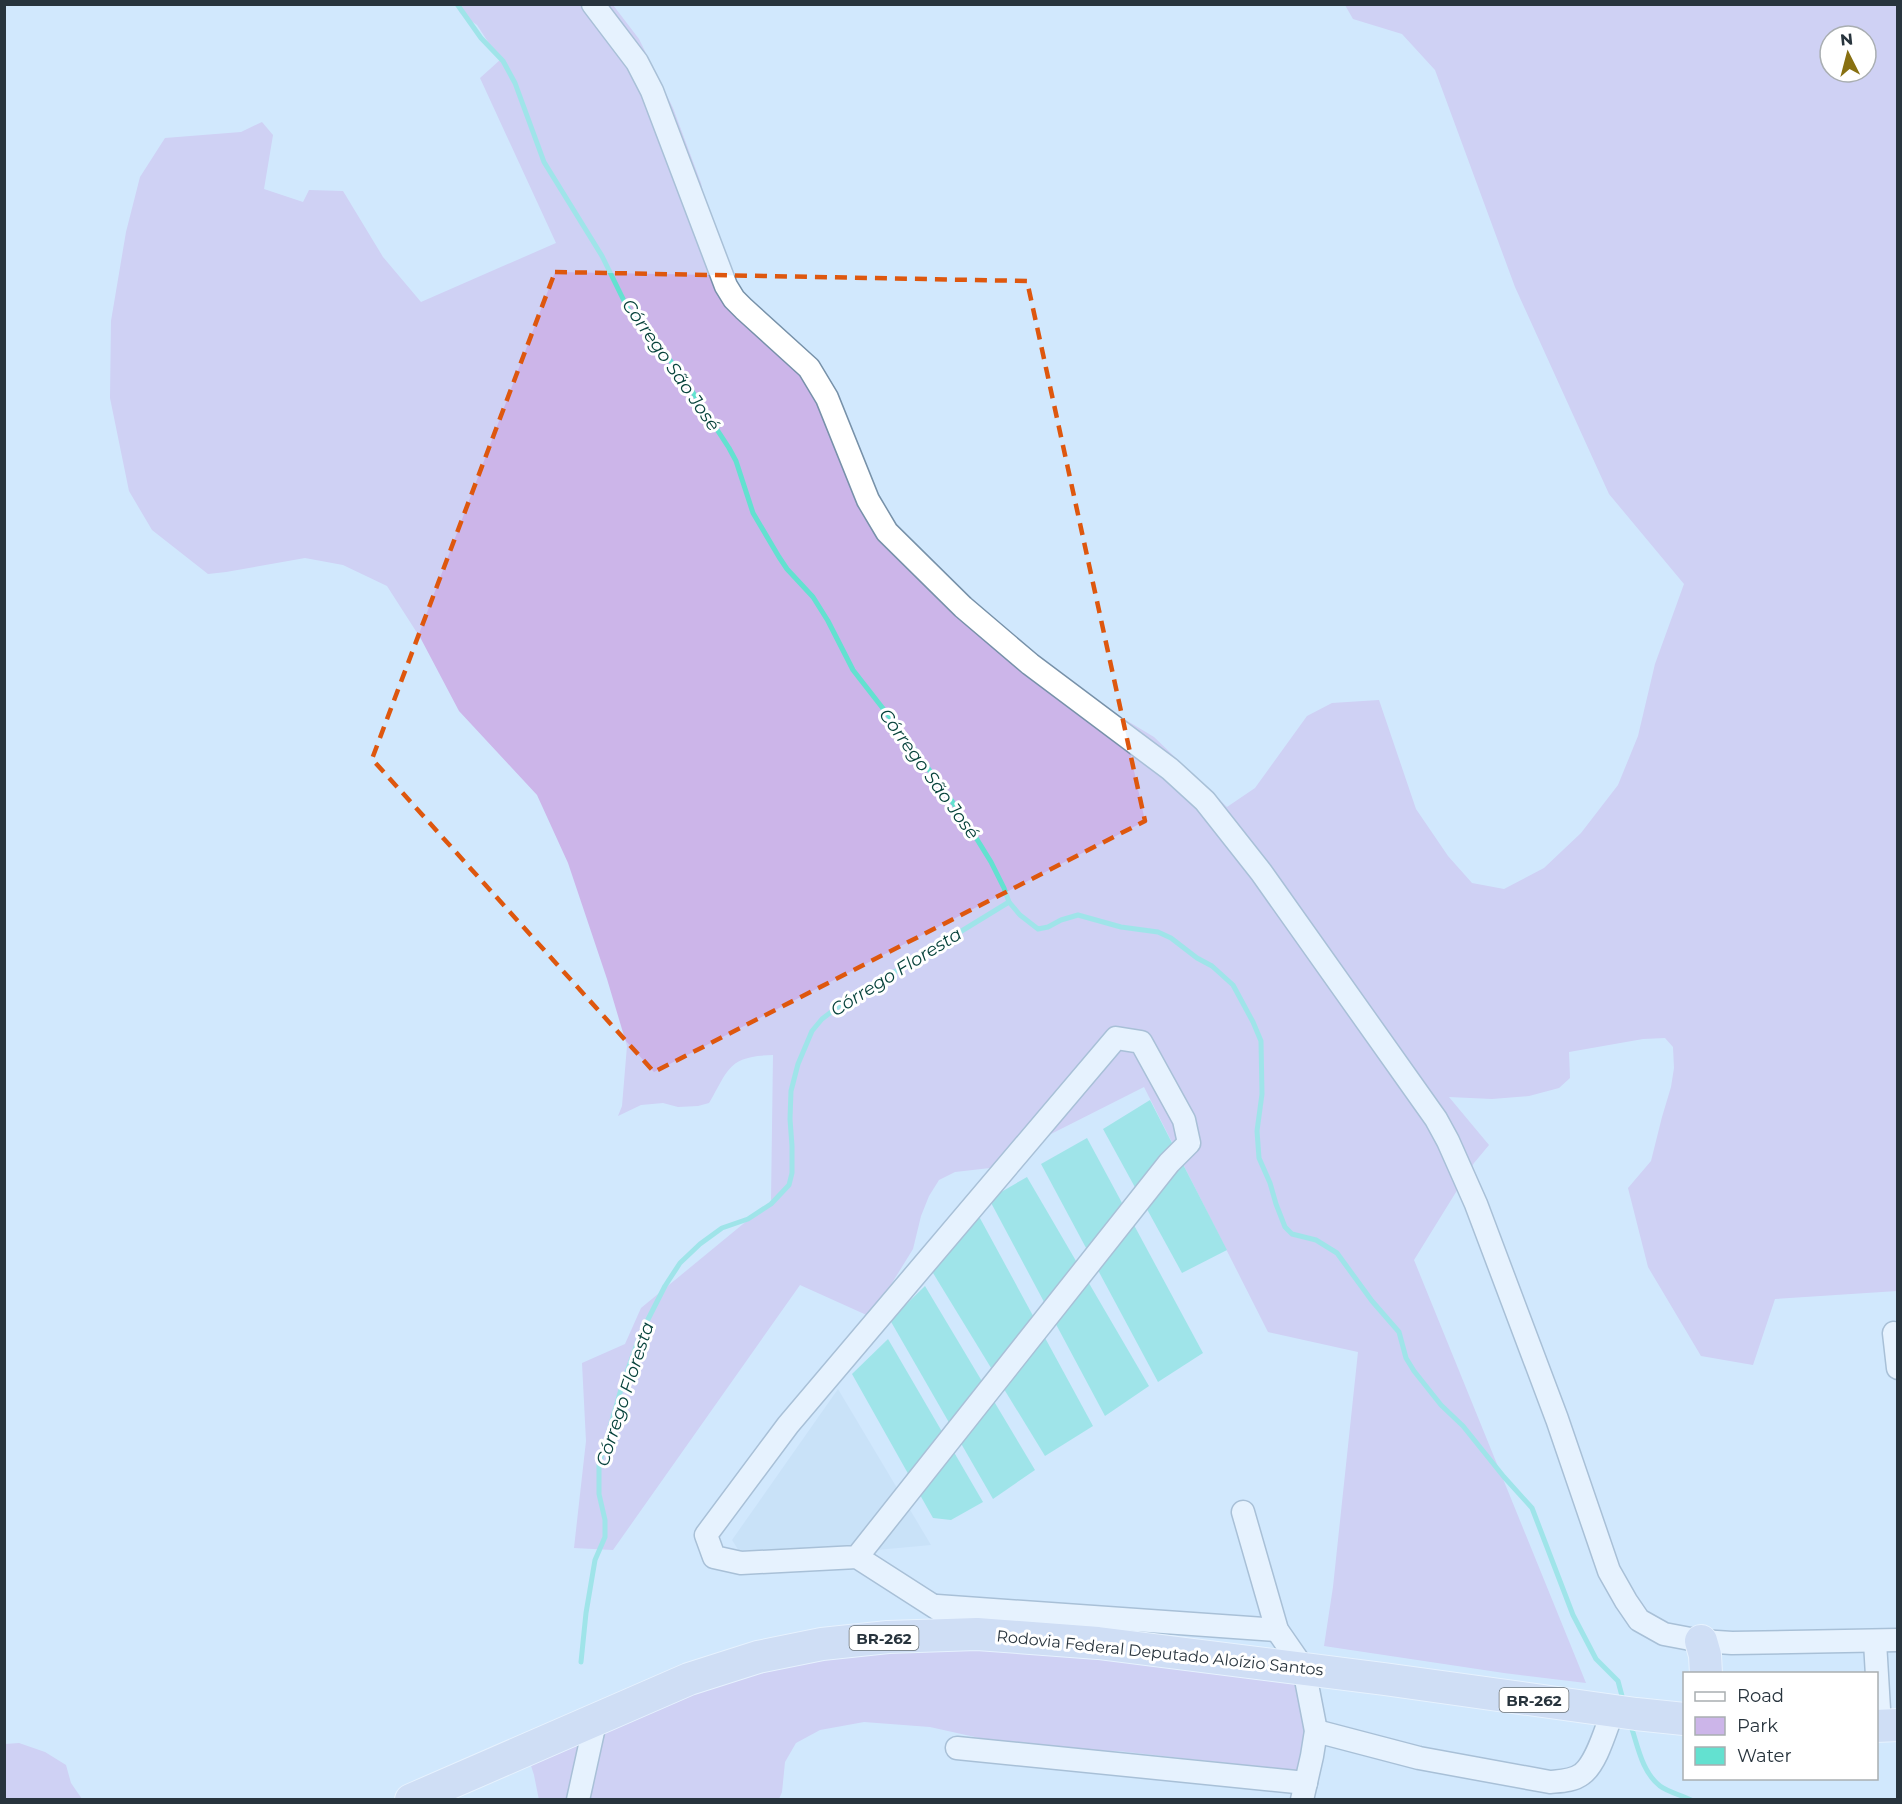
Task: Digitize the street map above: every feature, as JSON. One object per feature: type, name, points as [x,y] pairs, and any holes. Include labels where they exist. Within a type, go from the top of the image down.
[{"type":"highway","name":"Rodovia Federal Deputado Aloízio Santos","points":[[411,1800],[689,1679],[758,1657],[822,1644],[888,1637],[977,1634],[1098,1643],[1612,1711],[1683,1718]]},
{"type":"highway","points":[[1701,1641],[1706,1672]]},
{"type":"street","points":[[593,4],[638,62],[652,91],[726,286],[744,309],[809,368],[827,398],[868,500],[887,532],[963,607],[1030,664],[1170,769],[1205,801],[1261,872],[1420,1095],[1448,1141],[1476,1204],[1557,1419],[1609,1570],[1626,1601],[1640,1620],[1664,1634],[1701,1641],[1732,1643],[1898,1640]]},
{"type":"street","points":[[857,1557],[1162,1173],[1189,1143],[1184,1120],[1141,1042],[1116,1038],[788,1425],[706,1535],[714,1557],[741,1563],[857,1557],[977,1634]]},
{"type":"street","points":[[1894,1333],[1898,1368]]},
{"type":"street","points":[[957,1748],[1304,1792],[1316,1731],[1304,1669],[1277,1630],[1243,1512]]},
{"type":"street","points":[[935,1605],[1277,1630]]},
{"type":"street","points":[[1875,1642],[1898,1655]]},
{"type":"street","points":[[1875,1642],[1885,1726]]},
{"type":"street","points":[[1316,1731],[1419,1758],[1550,1782],[1568,1781],[1581,1775],[1591,1765],[1612,1711]]},
{"type":"street","points":[[578,1800],[596,1718]]},
{"type":"highlighted area","points":[[555,272],[1027,281],[1145,821],[654,1072],[372,759]]},
{"type":"shaded area","points":[[838,1389],[931,1545],[746,1562],[732,1540]]},
{"type":"green space","points":[[456,5],[613,5],[639,39],[673,108],[701,183],[716,254],[728,280],[813,361],[886,533],[1018,655],[1154,737],[1227,807],[1255,788],[1307,716],[1332,703],[1379,700],[1416,809],[1448,856],[1472,883],[1504,889],[1544,868],[1581,833],[1618,785],[1638,736],[1655,664],[1684,584],[1609,494],[1515,287],[1435,70],[1402,34],[1353,19],[1345,5],[1897,5],[1897,1291],[1775,1299],[1753,1365],[1701,1356],[1648,1267],[1628,1188],[1651,1161],[1671,1087],[1674,1068],[1673,1047],[1665,1038],[1643,1039],[1569,1052],[1570,1078],[1559,1088],[1529,1096],[1492,1099],[1449,1097],[1489,1145],[1474,1163],[1414,1260],[1586,1683],[1324,1646],[1333,1587],[1358,1352],[1268,1332],[1144,1087],[1045,1137],[990,1168],[955,1172],[939,1180],[921,1216],[913,1249],[871,1317],[800,1285],[613,1550],[574,1548],[586,1441],[582,1363],[625,1344],[641,1308],[771,1201],[773,1055],[747,1058],[738,1062],[726,1073],[709,1103],[678,1107],[663,1103],[641,1105],[618,1116],[622,1106],[627,1046],[568,863],[537,795],[459,711],[421,639],[387,586],[343,565],[305,558],[208,574],[152,530],[129,491],[110,398],[111,321],[126,232],[140,177],[165,138],[241,132],[262,122],[273,135],[264,189],[303,202],[309,190],[343,191],[383,257],[421,302],[556,243],[480,78],[500,60],[477,25],[460,13]]},
{"type":"green space","points":[[845,1645],[1030,1645],[1293,1678],[1302,1698],[1307,1721],[1300,1771],[1118,1751],[1063,1750],[1002,1743],[930,1727],[864,1722],[820,1730],[796,1743],[785,1762],[782,1792],[779,1799],[539,1800],[524,1744]]},
{"type":"green space","points":[[19,1743],[45,1752],[66,1765],[71,1783],[82,1799],[5,1799],[5,1744]]},
{"type":"water","points":[[1150,1100],[1227,1250],[1182,1273],[1103,1129]]},
{"type":"water","points":[[1087,1138],[1203,1353],[1158,1382],[1041,1164]]},
{"type":"water","points":[[1027,1177],[1149,1386],[1105,1416],[989,1199]]},
{"type":"water","points":[[975,1209],[1093,1426],[1045,1456],[933,1273],[954,1222]]},
{"type":"water","points":[[925,1286],[1035,1470],[993,1499],[890,1320]]},
{"type":"water","points":[[888,1339],[983,1502],[951,1520],[933,1518],[852,1374]]},
{"type":"waterway","name":"Córrego São José","points":[[457,4],[481,38],[503,61],[515,83],[544,162],[602,256],[628,309],[679,371],[729,448],[736,461],[753,513],[779,557],[813,597],[853,670],[962,815],[991,862],[1009,902],[1020,915],[1038,929],[1078,915],[1121,927],[1158,932],[1171,938],[1197,958],[1212,966],[1233,985],[1261,1041],[1262,1094],[1257,1131],[1259,1158],[1285,1227],[1292,1234],[1316,1240],[1337,1253],[1372,1301],[1399,1332],[1406,1358],[1414,1371],[1532,1508],[1573,1615],[1596,1659],[1618,1681],[1622,1696]]},
{"type":"waterway","name":"Córrego Floresta","points":[[581,1662],[595,1560],[605,1537],[605,1520],[599,1494],[599,1465],[622,1386],[640,1335],[665,1286],[680,1263],[700,1244],[722,1228],[748,1219],[771,1204],[789,1185],[792,1173],[791,1091],[798,1064],[812,1031],[822,1019],[839,1006],[1009,902]]},
{"type":"waterway","points":[[1632,1729],[1642,1760],[1654,1781],[1667,1790],[1691,1800]]}]
